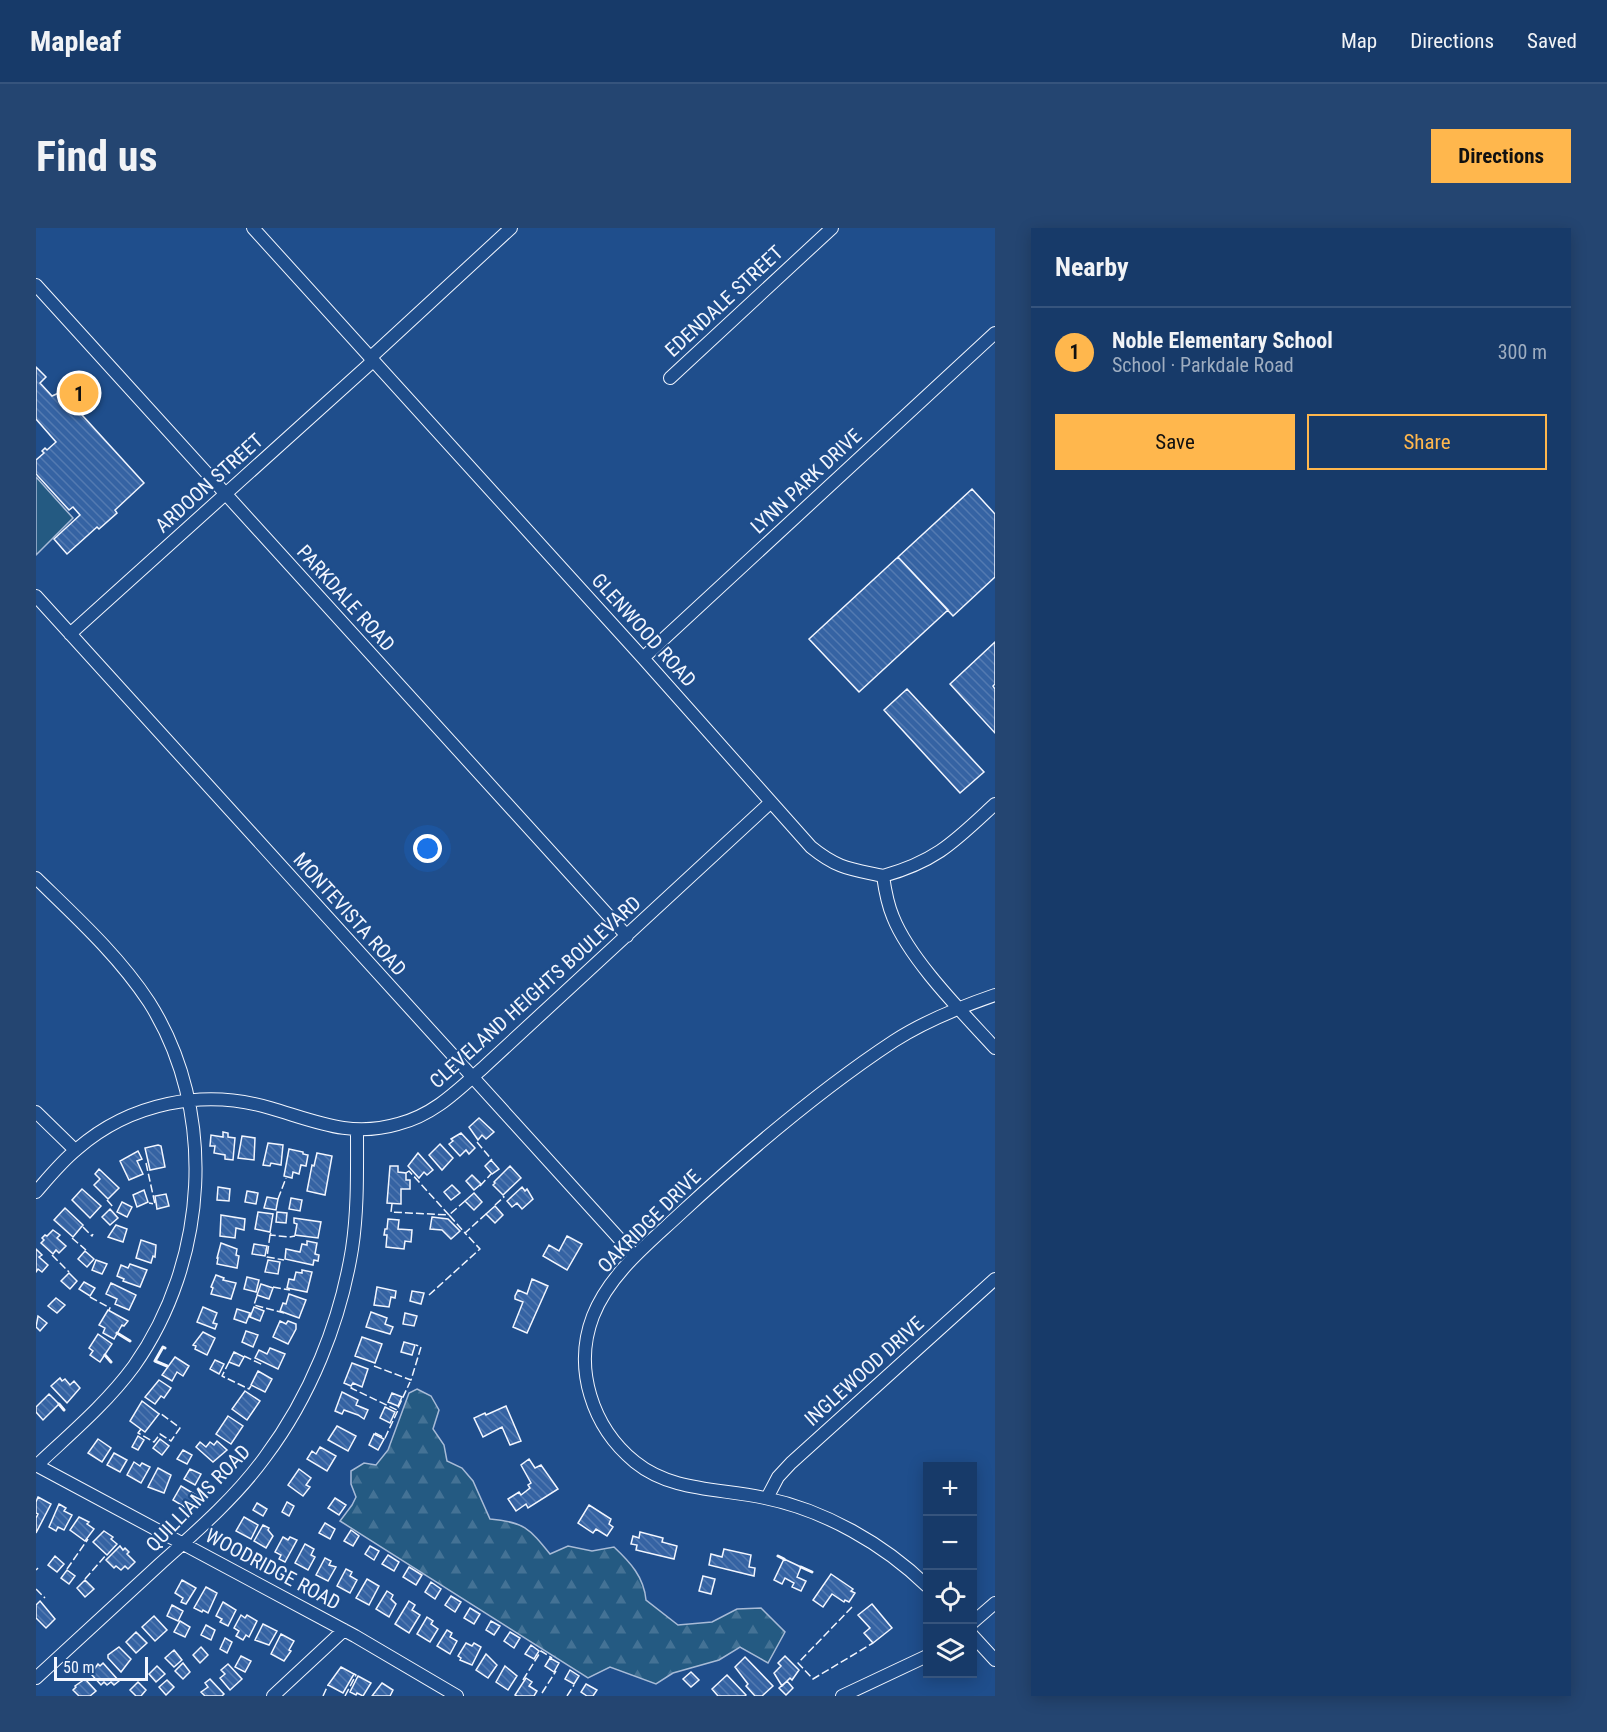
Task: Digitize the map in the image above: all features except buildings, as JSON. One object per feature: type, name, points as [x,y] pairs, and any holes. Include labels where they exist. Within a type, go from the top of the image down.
[{"type":"street","name":"GLENWOOD ROAD","points":[[253,228],[643,657],[811,847],[840,867],[883,876]]},
{"type":"street","name":"ARDOON STREET","points":[[70,634],[225,495],[511,228]]},
{"type":"street","name":"EDENDALE STREET","points":[[670,378],[832,228]]},
{"type":"street","name":"PARKDALE ROAD","points":[[36,285],[627,936]]},
{"type":"street","name":"LYNN PARK DRIVE","points":[[643,657],[995,333]]},
{"type":"street","name":"MONTEVISTA ROAD","points":[[36,596],[635,1256]]},
{"type":"street","name":"CLEVELAND HEIGHTS BOULEVARD","points":[[36,1192],[75,1150],[106,1127],[153,1107],[188,1100],[221,1100],[252,1104],[327,1126],[357,1130],[398,1124],[420,1116],[443,1103],[472,1078],[771,802]]},
{"type":"street","points":[[995,804],[939,854],[908,869],[883,876],[886,899],[893,919],[905,941],[958,1007],[995,1048]]},
{"type":"street","points":[[36,878],[122,964],[162,1025],[174,1053],[188,1100],[195,1150],[194,1192],[184,1256],[168,1302],[146,1347],[119,1385],[97,1409],[36,1466]]},
{"type":"street","name":"OAKRIDGE DRIVE","points":[[923,1582],[894,1557],[858,1535],[802,1509],[767,1498],[698,1488],[661,1479],[626,1454],[612,1440],[600,1420],[590,1393],[586,1372],[589,1329],[605,1292],[635,1256],[806,1104],[896,1040],[958,1007],[995,995]]},
{"type":"street","points":[[36,1112],[75,1150]]},
{"type":"street","name":"QUILLIAMS ROAD","points":[[36,1678],[184,1543],[237,1491],[264,1460],[290,1420],[313,1377],[338,1310],[352,1248],[356,1215],[357,1130]]},
{"type":"street","name":"INGLEWOOD DRIVE","points":[[767,1498],[778,1477],[791,1463],[995,1279]]},
{"type":"street","name":"WOODRIDGE ROAD","points":[[36,1466],[344,1630],[457,1696]]},
{"type":"street","points":[[977,1619],[995,1603]]},
{"type":"street","points":[[273,1696],[344,1630]]},
{"type":"street","points":[[977,1640],[995,1660]]},
{"type":"street","points":[[842,1696],[923,1658]]},
{"type":"green space","points":[[36,477],[73,518],[36,555]]},
{"type":"green space","points":[[417,1389],[431,1396],[439,1410],[433,1429],[444,1445],[447,1461],[462,1468],[473,1481],[490,1519],[511,1522],[525,1528],[550,1554],[568,1546],[592,1551],[614,1547],[639,1577],[646,1600],[678,1625],[712,1622],[737,1609],[761,1608],[785,1632],[768,1663],[740,1647],[719,1660],[673,1673],[656,1684],[610,1667],[588,1678],[340,1521],[356,1497],[351,1484],[351,1471],[364,1463],[376,1465],[388,1450],[409,1393]]},
{"type":"fence","points":[[477,1142],[492,1160]]},
{"type":"fence","points":[[146,1163],[155,1204],[149,1203]]},
{"type":"fence","points":[[392,1204],[391,1212],[449,1215],[409,1171],[406,1173]]},
{"type":"fence","points":[[480,1186],[491,1174]]},
{"type":"fence","points":[[278,1199],[286,1178]]},
{"type":"fence","points":[[495,1205],[503,1196]]},
{"type":"fence","points":[[107,1200],[113,1207]]},
{"type":"fence","points":[[465,1201],[449,1215],[465,1233],[486,1214]]},
{"type":"fence","points":[[83,1227],[92,1236],[93,1234]]},
{"type":"fence","points":[[271,1233],[270,1235],[295,1236]]},
{"type":"fence","points":[[429,1295],[480,1249],[465,1233]]},
{"type":"fence","points":[[270,1235],[267,1257],[284,1260]]},
{"type":"fence","points":[[72,1238],[86,1250]]},
{"type":"fence","points":[[52,1255],[69,1272]]},
{"type":"fence","points":[[273,1287],[290,1290]]},
{"type":"fence","points":[[257,1296],[254,1305],[284,1313]]},
{"type":"fence","points":[[90,1297],[110,1308],[109,1310]]},
{"type":"fence","points":[[374,1366],[411,1380],[421,1347],[416,1345]]},
{"type":"fence","points":[[244,1356],[263,1365]]},
{"type":"fence","points":[[229,1362],[222,1376],[249,1389],[251,1386]]},
{"type":"fence","points":[[352,1387],[397,1410],[410,1382]]},
{"type":"fence","points":[[375,1433],[385,1438],[399,1408]]},
{"type":"fence","points":[[141,1429],[138,1433],[154,1442],[160,1434],[171,1441],[180,1428],[159,1414]]},
{"type":"fence","points":[[67,1569],[88,1539]]},
{"type":"fence","points":[[85,1579],[106,1555]]},
{"type":"fence","points":[[36,1589],[45,1598]]},
{"type":"fence","points":[[852,1607],[798,1663],[813,1679],[873,1643]]},
{"type":"fence","points":[[523,1680],[541,1651],[552,1658]]},
{"type":"fence","points":[[542,1693],[556,1671]]},
{"type":"fence","points":[[345,1696],[356,1675],[354,1674]]},
{"type":"fence","points":[[323,1696],[328,1685]]},
{"type":"fence","points":[[567,1696],[574,1685]]},
{"type":"wall","points":[[117,1333],[130,1341]]},
{"type":"wall","points":[[165,1348],[163,1347],[155,1361],[167,1366]]},
{"type":"wall","points":[[105,1355],[111,1362]]},
{"type":"wall","points":[[59,1404],[64,1410]]},
{"type":"wall","points":[[778,1556],[784,1559]]},
{"type":"wall","points":[[801,1567],[812,1572]]},
{"type":"place","name":"Noble Elementary School","points":[[79,393]]}]
